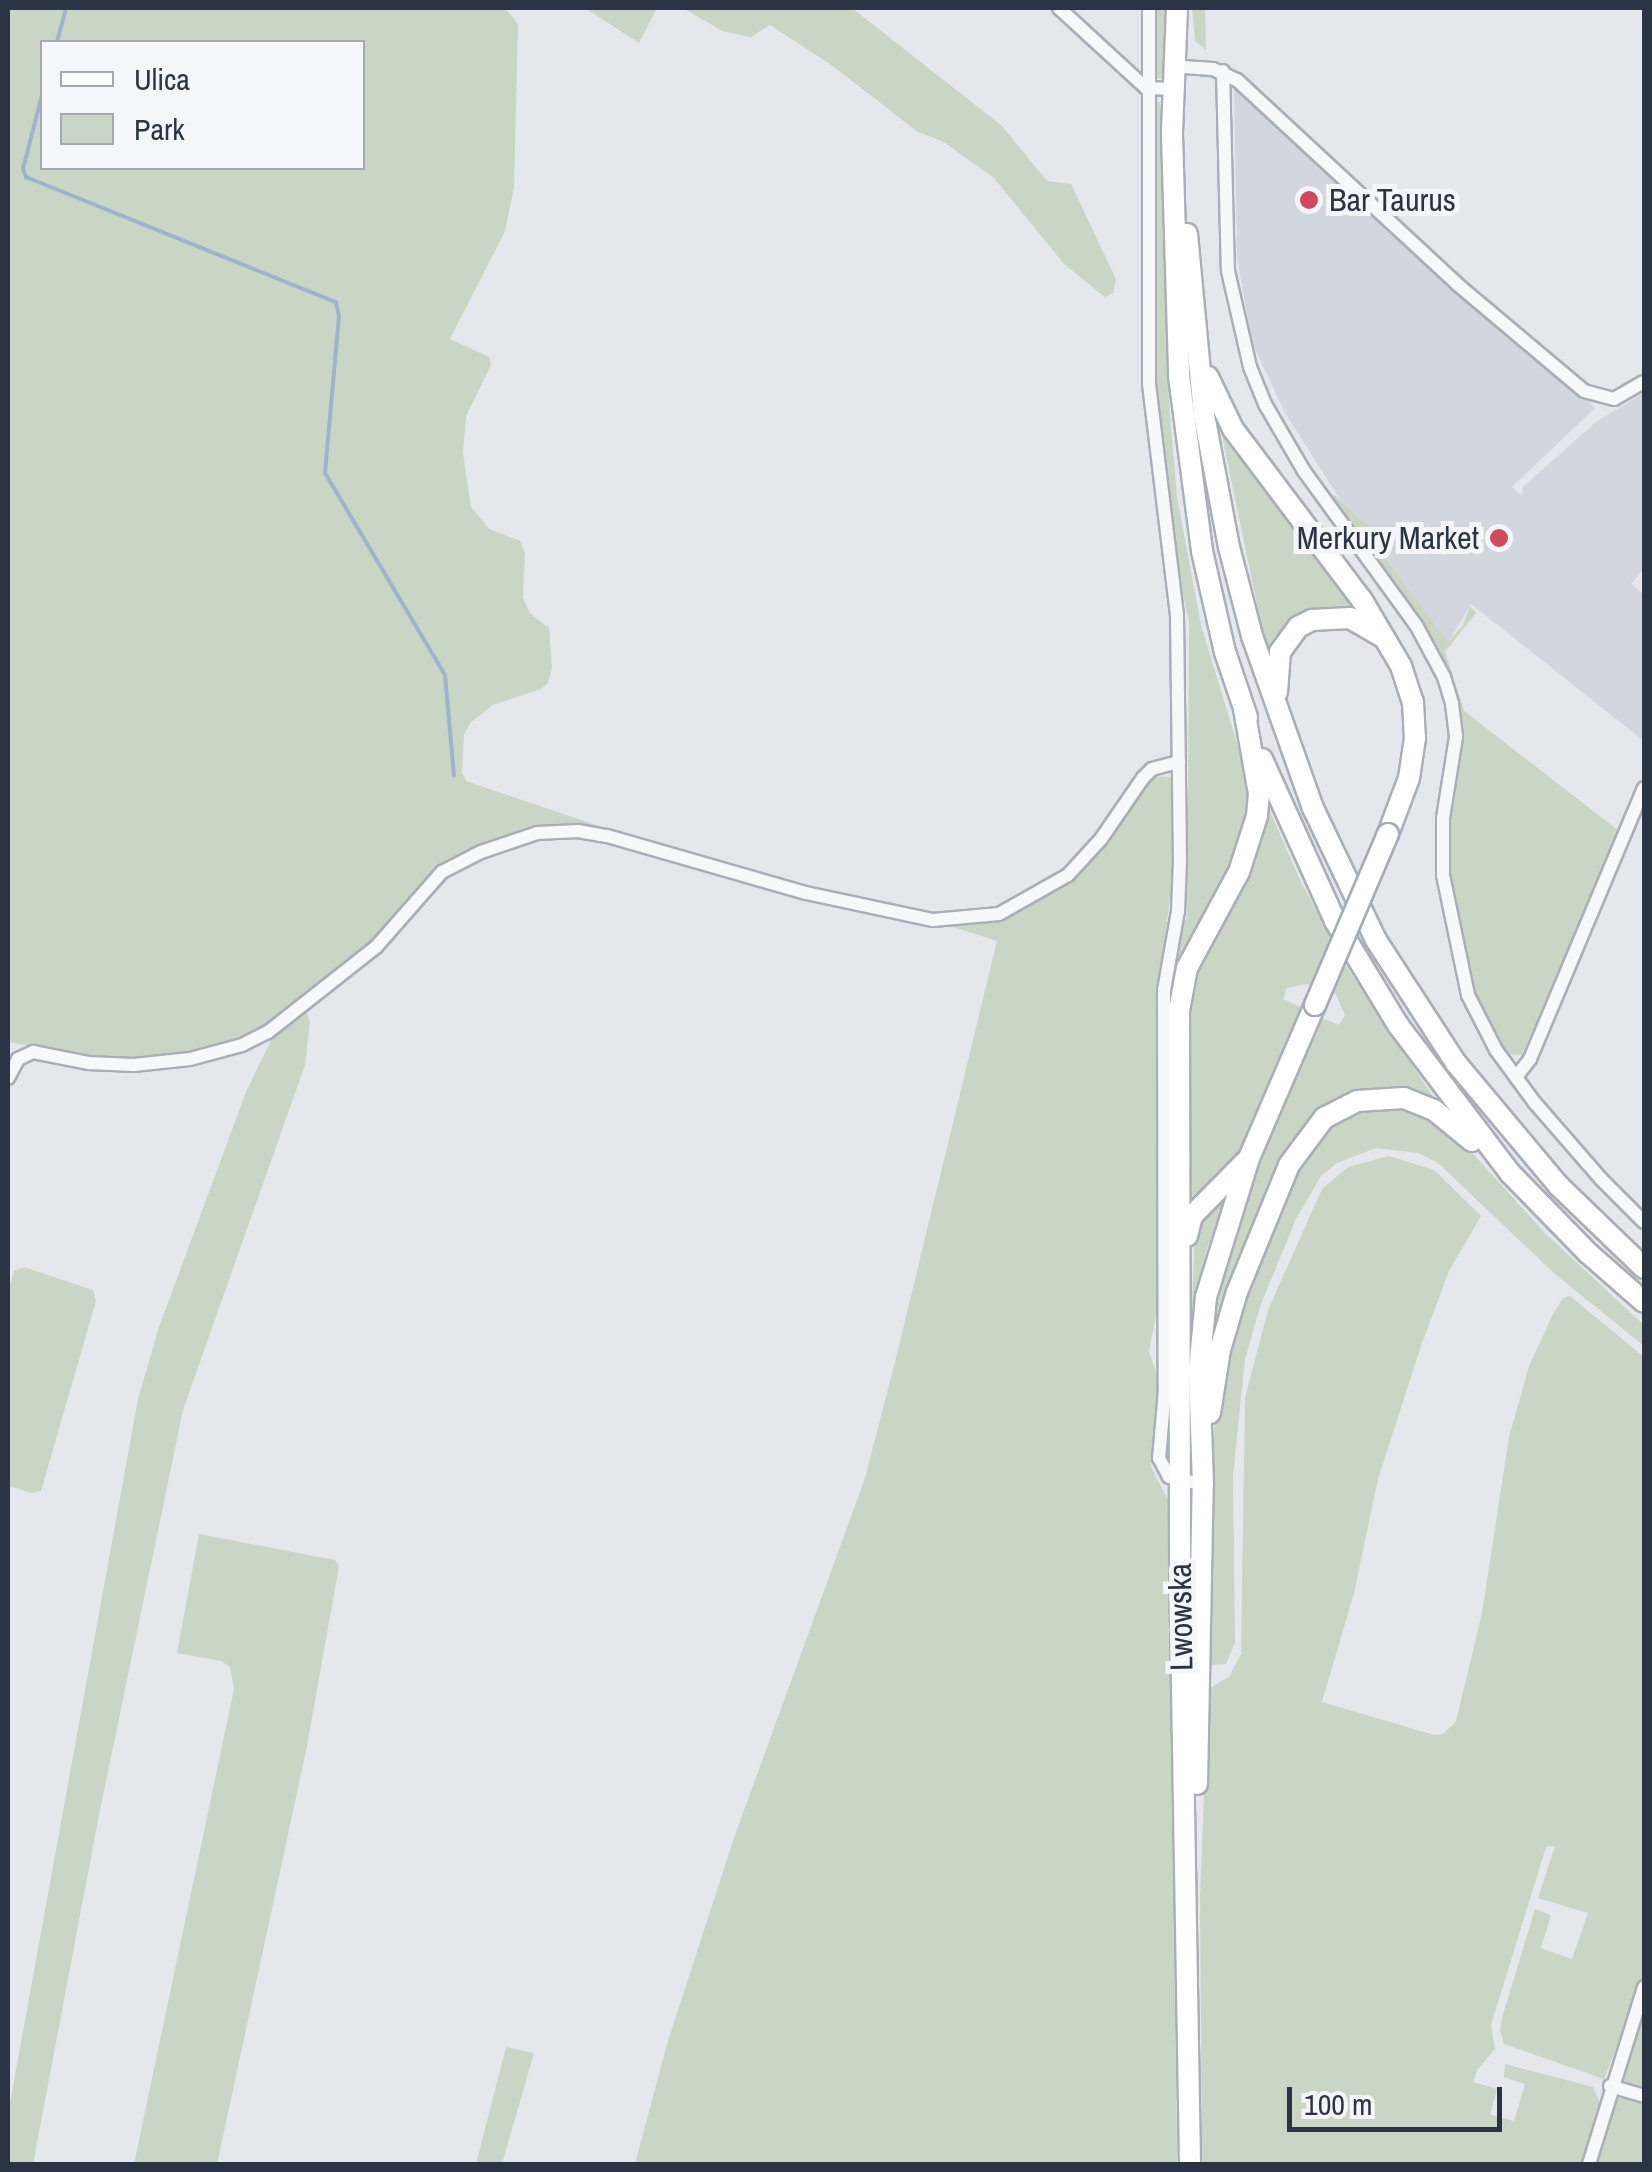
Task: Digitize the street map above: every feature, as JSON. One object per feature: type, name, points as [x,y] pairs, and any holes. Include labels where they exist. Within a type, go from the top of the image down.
[{"type":"main road","points":[[1178,8],[1187,232],[1196,343],[1229,547],[1286,738],[1346,878],[1407,991],[1486,1105],[1644,1268]]},
{"type":"main road","points":[[1178,8],[1173,90],[1176,309],[1189,470],[1212,601],[1244,709],[1291,828],[1345,937],[1398,1025],[1510,1173]]},
{"type":"main road","points":[[1196,343],[1233,430],[1386,639],[1413,702],[1415,738],[1409,778],[1249,1158],[1206,1296],[1198,1371],[1203,1484]]},
{"type":"main road","points":[[1286,738],[1276,668],[1286,638],[1312,620],[1350,618],[1386,639]]},
{"type":"main road","points":[[1182,1278],[1181,990],[1197,942],[1239,872],[1255,827],[1259,794],[1244,709]]},
{"type":"main road","points":[[1203,1484],[1220,1350],[1237,1292],[1289,1165],[1324,1118],[1357,1101],[1404,1098],[1434,1110],[1510,1173],[1588,1254],[1644,1302]]},
{"type":"main road","points":[[1182,1278],[1192,1216],[1249,1158]]},
{"type":"main road","name":"Lwowska","points":[[1182,1278],[1180,1482],[1190,2164]]},
{"type":"main road","name":"Lwowska","points":[[1188,1955],[1200,1730],[1203,1484]]},
{"type":"street","points":[[1058,8],[1146,88],[1173,90]]},
{"type":"street","points":[[1148,8],[1149,384],[1175,590],[1179,762],[1178,911],[1164,990],[1165,1390],[1159,1458],[1162,1470],[1180,1482],[1203,1484]]},
{"type":"street","points":[[1183,68],[1223,71],[1457,284],[1584,391],[1614,399],[1644,382]]},
{"type":"street","points":[[1223,71],[1226,241],[1238,333],[1265,404],[1283,437],[1416,625],[1444,677],[1456,737],[1443,818],[1443,875],[1456,947],[1480,1024],[1516,1078],[1578,1154],[1644,1222]]},
{"type":"street","points":[[8,1078],[18,1059],[33,1052],[88,1064],[134,1065],[214,1054],[256,1039],[376,947],[442,872],[481,852],[538,833],[578,831],[607,836],[806,893],[933,920],[999,914],[1068,875],[1102,839],[1143,778],[1152,769],[1179,762]]},
{"type":"street","points":[[1516,1078],[1530,1059],[1644,788]]},
{"type":"street","points":[[1589,2164],[1610,2086],[1644,1987]]},
{"type":"street","points":[[1610,2086],[1644,2096]]},
{"type":"shaded area","points":[[1234,80],[1595,408],[1512,487],[1522,496],[1523,487],[1596,422],[1644,393],[1644,568],[1631,584],[1644,595],[1644,741],[1471,604],[1448,643],[1365,529],[1368,525],[1341,501],[1285,413],[1252,342],[1237,258]]},
{"type":"green space","points":[[8,8],[505,8],[518,24],[514,188],[505,231],[450,339],[489,357],[491,365],[466,416],[463,453],[471,507],[489,529],[520,541],[525,552],[523,598],[530,613],[549,628],[552,667],[548,683],[541,689],[493,705],[471,722],[464,735],[462,773],[466,781],[631,837],[573,826],[446,864],[418,888],[381,937],[262,1030],[210,1051],[118,1061],[8,1042]]},
{"type":"green space","points":[[585,8],[657,8],[639,43]]},
{"type":"green space","points":[[683,8],[852,8],[1002,126],[1047,181],[1071,184],[1116,279],[1113,293],[1105,297],[1064,264],[994,178],[942,141],[918,132],[830,64],[770,25],[751,37],[722,31]]},
{"type":"green space","points":[[1155,8],[1167,8],[1167,73],[1162,79],[1153,78]]},
{"type":"green space","points":[[1192,8],[1205,8],[1206,50],[1195,41]]},
{"type":"green space","points":[[1158,101],[1166,112],[1169,404],[1177,497],[1201,625],[1242,760],[1249,807],[1245,829],[1221,889],[1181,960],[1171,1461],[1166,1456],[1168,991],[1175,944],[1187,917],[1189,622],[1174,553],[1155,394],[1153,104]]},
{"type":"green space","points":[[1219,421],[1364,613],[1292,622],[1279,636],[1268,658]]},
{"type":"green space","points":[[1333,494],[1369,526],[1365,530],[1448,642],[1463,625],[1470,606],[1476,613],[1445,652],[1464,711],[1619,831],[1522,1055],[1507,1054],[1499,1046],[1471,989],[1463,959],[1447,857],[1461,728],[1447,668],[1401,592],[1337,507]]},
{"type":"green space","points":[[1151,776],[1172,777],[1173,872],[1160,978],[1157,1124],[1162,1142],[1161,1289],[1149,1351],[1161,1388],[1151,1467],[1171,1506],[1177,2164],[635,2164],[667,2044],[734,1838],[865,1478],[896,1358],[997,941],[944,924],[993,920],[1061,884]]},
{"type":"green space","points":[[1266,802],[1300,880],[1346,966],[1438,1104],[1429,1099],[1313,1118],[1303,1129],[1289,1151],[1207,1388],[1209,1315],[1251,1179],[1320,1017],[1339,1025],[1345,1015],[1335,993],[1307,984],[1287,988],[1283,999],[1301,1007],[1241,1150],[1232,1167],[1188,1211],[1184,1060],[1189,986]]},
{"type":"green space","points":[[304,1007],[310,1021],[305,1065],[183,1410],[99,1815],[33,2164],[8,2164],[8,2114],[138,1399],[159,1327],[246,1092],[276,1030]]},
{"type":"green space","points":[[1357,1108],[1411,1108],[1438,1121],[1467,1147],[1546,1234],[1644,1325],[1644,1346],[1555,1274],[1438,1163],[1418,1153],[1376,1148],[1337,1163],[1321,1176],[1296,1219],[1261,1304],[1245,1359],[1233,1475],[1235,1643],[1226,1664],[1211,1665],[1212,1463],[1215,1414],[1231,1332],[1295,1167],[1333,1120]]},
{"type":"green space","points":[[1389,1156],[1434,1170],[1481,1216],[1449,1271],[1421,1346],[1378,1479],[1354,1593],[1322,1702],[1434,1735],[1443,1734],[1456,1721],[1482,1613],[1509,1437],[1529,1366],[1553,1314],[1563,1298],[1570,1296],[1644,1357],[1644,1978],[1604,2079],[1504,2044],[1502,2018],[1535,1909],[1551,1915],[1541,1948],[1572,1959],[1588,1913],[1538,1898],[1555,1846],[1546,1847],[1491,2025],[1495,2049],[1478,2069],[1473,2082],[1497,2089],[1490,2115],[1514,2121],[1525,2084],[1504,2077],[1505,2064],[1593,2087],[1600,2102],[1583,2164],[1202,2164],[1200,1896],[1207,1721],[1211,1687],[1229,1677],[1241,1654],[1245,1398],[1268,1310],[1322,1189],[1348,1167]]},
{"type":"green space","points":[[1224,1199],[1206,1252],[1191,1326],[1195,1235],[1208,1211]]},
{"type":"green space","points":[[24,1267],[93,1290],[96,1301],[41,1491],[32,1493],[8,1486],[8,1292],[14,1271]]},
{"type":"green space","points":[[199,1534],[335,1560],[339,1566],[306,1751],[217,2164],[134,2164],[234,1689],[230,1667],[221,1661],[177,1653]]},
{"type":"green space","points":[[1644,2000],[1644,2092],[1619,2082]]},
{"type":"green space","points":[[506,2047],[534,2053],[502,2164],[476,2164]]},
{"type":"green space","points":[[1620,2098],[1644,2102],[1644,2164],[1594,2164],[1613,2101]]},
{"type":"waterway","points":[[58,40],[66,8]]},
{"type":"waterway","points":[[40,103],[23,169],[26,177],[336,302],[339,316],[325,473],[445,675],[454,776]]},
{"type":"place","name":"Bar Taurus","points":[[1309,200]]},
{"type":"place","name":"Merkury Market","points":[[1499,538]]}]
